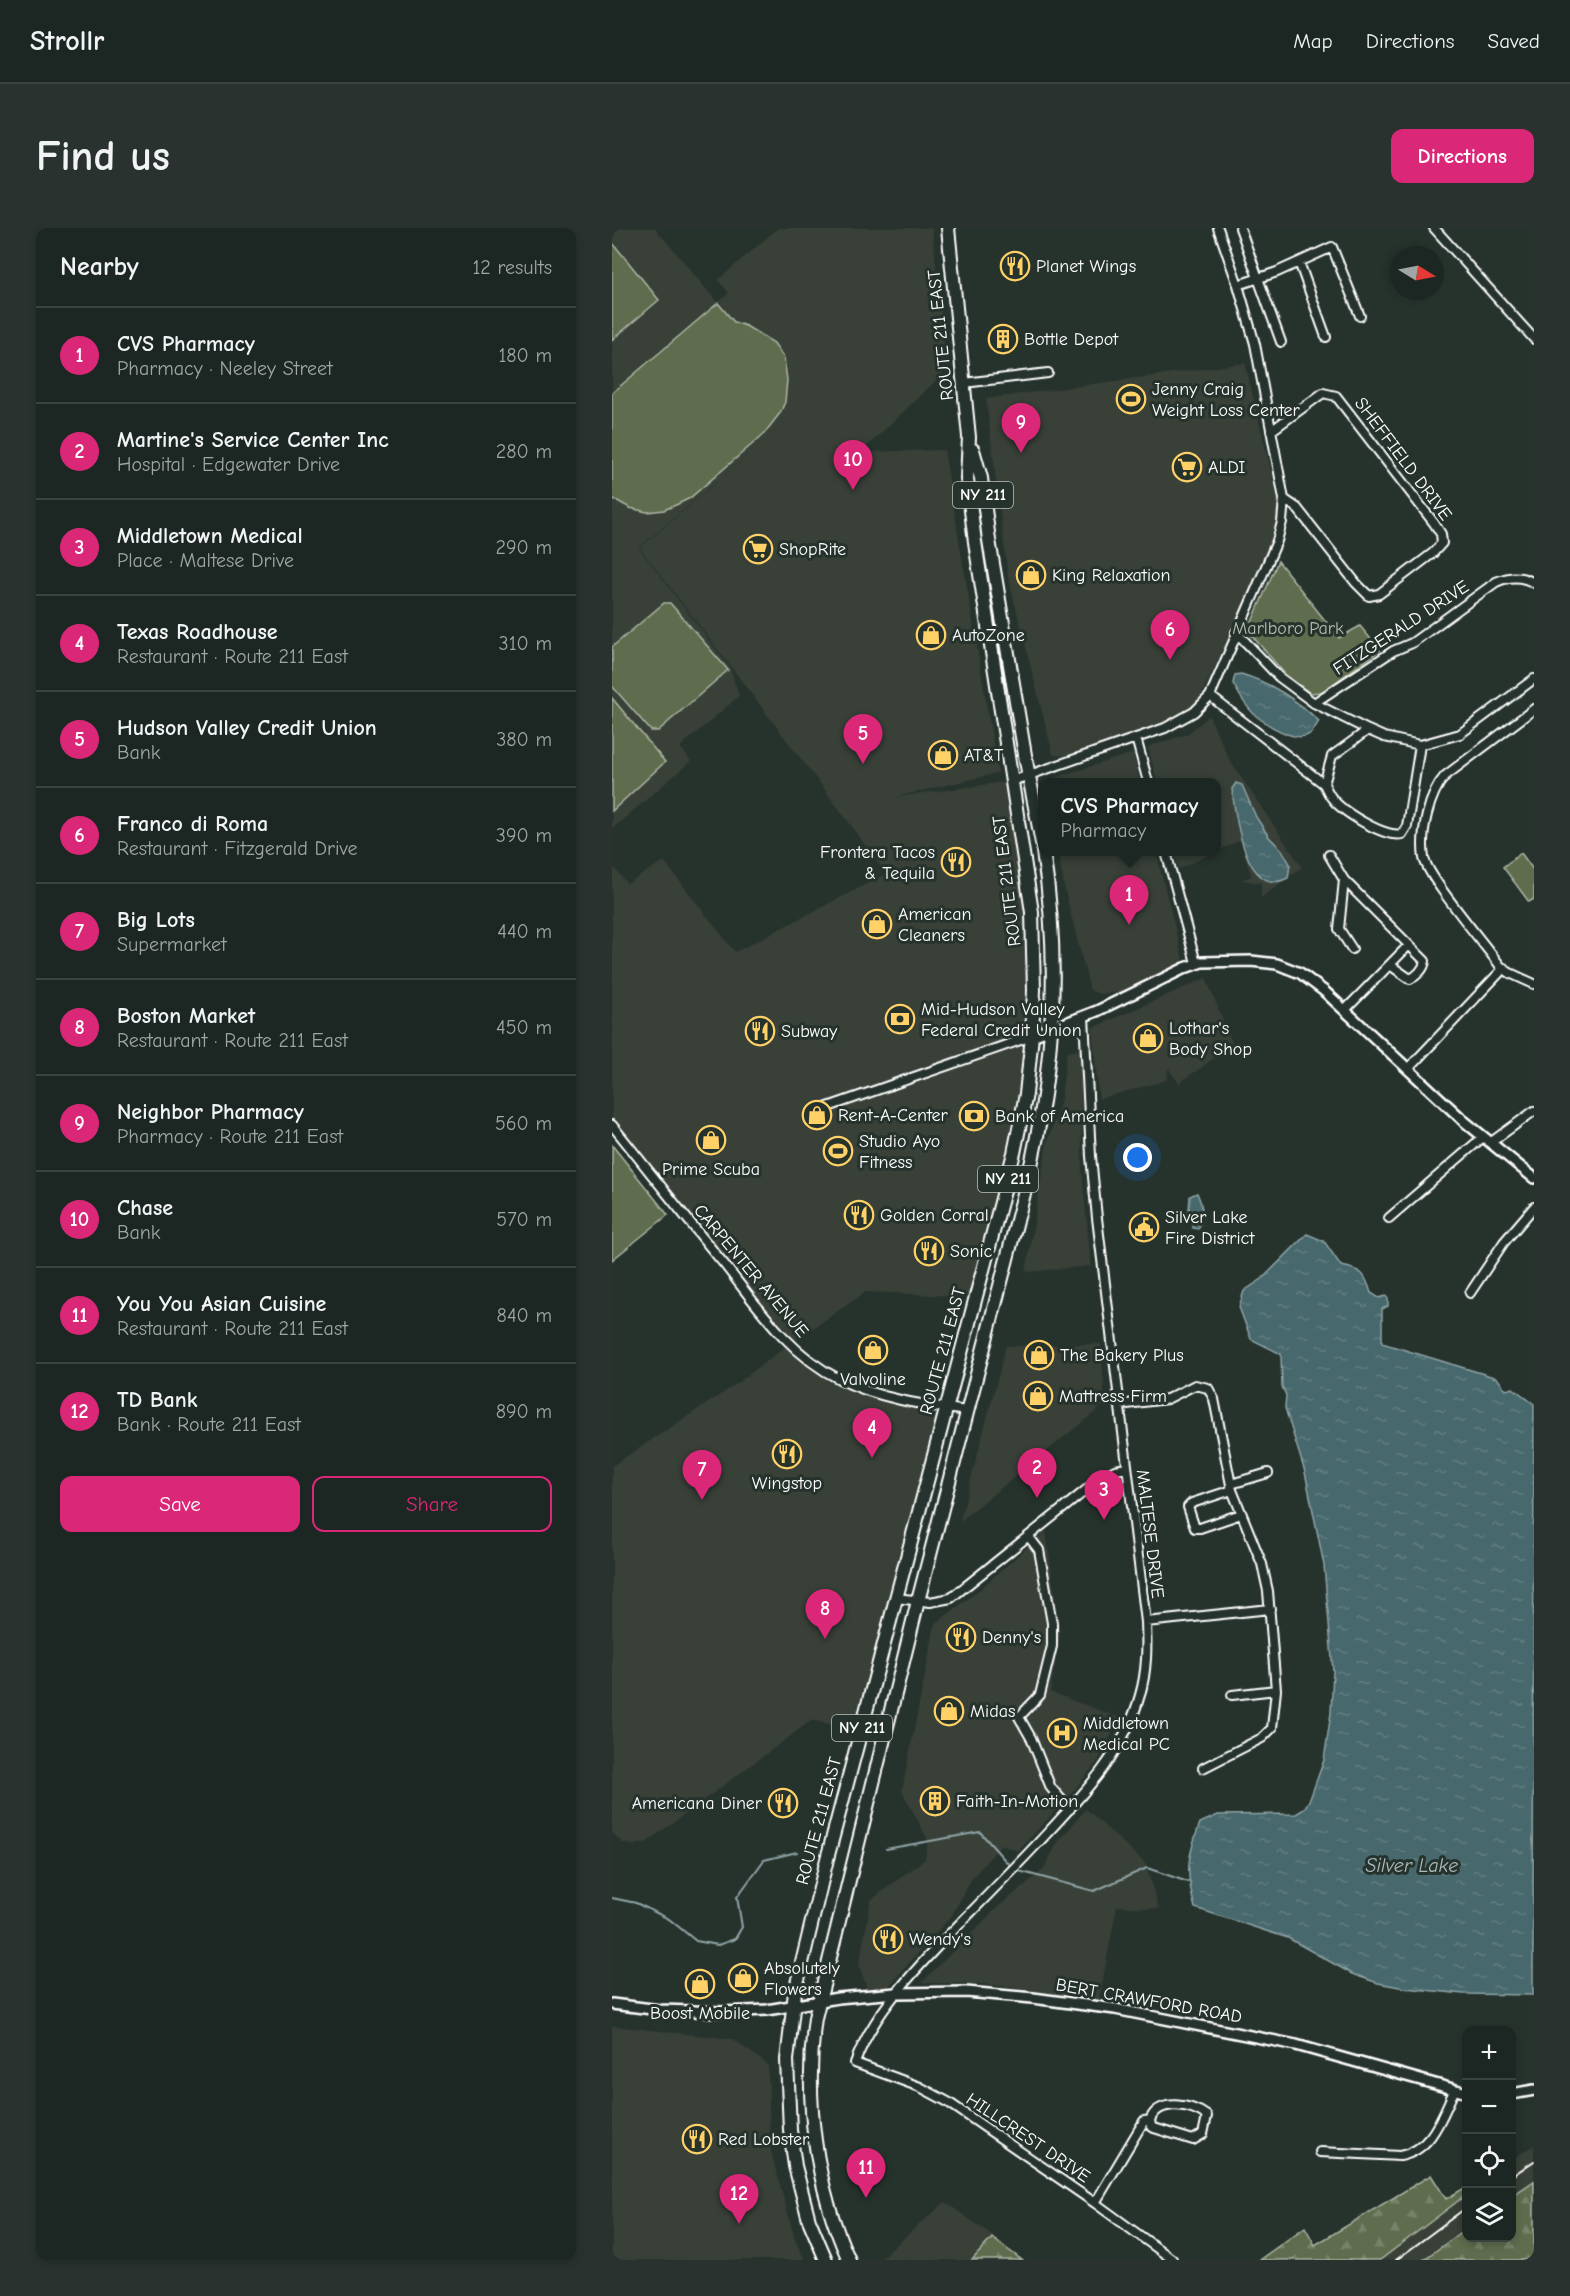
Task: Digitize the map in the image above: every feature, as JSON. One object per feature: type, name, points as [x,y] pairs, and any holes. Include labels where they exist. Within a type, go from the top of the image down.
[{"type":"main road","name":"ROUTE 211 EAST","points":[[826,2260],[817,2240],[799,2182],[790,2130],[787,2060],[792,2007],[816,1902],[1014,1153],[1026,1094],[1032,1036],[1034,980],[1032,912],[975,542],[968,479],[969,437],[948,228]]},
{"type":"main road","name":"ROUTE 211 EAST","points":[[969,437],[981,478],[989,540],[1038,822]]},
{"type":"main road","name":"NY 211","points":[[849,2260],[837,2230],[821,2171],[813,2115],[812,2051],[818,2002],[918,1601],[1035,1152],[1045,1098],[1053,1028],[1054,952],[1043,856]]},
{"type":"main road","points":[[817,2240],[837,2230]]},
{"type":"street","points":[[1012,781],[1136,738],[1180,721],[1194,712],[1210,696],[1277,541],[1282,522],[1284,499],[1255,344],[1218,228]]},
{"type":"street","points":[[1240,228],[1281,342]]},
{"type":"street","points":[[1434,228],[1534,339]]},
{"type":"street","points":[[1238,285],[1332,247],[1360,316]]},
{"type":"street","points":[[1299,262],[1326,337]]},
{"type":"street","points":[[964,383],[1048,373]]},
{"type":"street","name":"SHEFFIELD DRIVE","points":[[1271,431],[1323,393],[1336,396],[1434,523],[1441,534],[1442,543],[1433,553],[1379,594],[1369,596],[1356,583],[1297,508],[1284,499]]},
{"type":"street","name":"FITZGERALD DRIVE","points":[[1314,704],[1393,651],[1412,643],[1496,582],[1505,578],[1521,577],[1534,583]]},
{"type":"street","points":[[1236,632],[1279,677],[1314,704],[1384,737],[1420,745],[1460,734],[1534,680]]},
{"type":"street","points":[[1210,696],[1324,784],[1332,798],[1374,829],[1388,834],[1402,834],[1405,831],[1410,813],[1420,745]]},
{"type":"street","points":[[1534,709],[1445,776],[1436,786],[1427,814],[1424,840],[1424,859],[1430,872],[1504,968],[1534,984]]},
{"type":"street","points":[[1324,784],[1332,756],[1368,730]]},
{"type":"street","points":[[1136,738],[1147,778]]},
{"type":"street","points":[[1329,855],[1344,880],[1425,961],[1424,966],[1415,977],[1410,979],[1390,965]]},
{"type":"street","points":[[1167,856],[1196,963]]},
{"type":"street","points":[[1344,880],[1339,929],[1352,949]]},
{"type":"street","points":[[1345,1010],[1409,945]]},
{"type":"street","points":[[825,1108],[1084,1016],[1196,963],[1251,961],[1285,966],[1308,978],[1486,1140],[1534,1178]]},
{"type":"street","points":[[1408,1069],[1504,968]]},
{"type":"street","name":"MALTESE DRIVE","points":[[855,2062],[868,2036],[896,1993],[911,1975],[1070,1809],[1110,1759],[1131,1720],[1140,1696],[1146,1667],[1146,1622],[1091,1156],[1084,1016]]},
{"type":"street","points":[[1389,1218],[1486,1140],[1534,1112]]},
{"type":"street","name":"CARPENTER AVENUE","points":[[612,1125],[771,1324],[805,1356],[837,1378],[858,1387],[895,1398],[967,1412]]},
{"type":"street","points":[[1470,1293],[1504,1242],[1534,1207]]},
{"type":"street","points":[[1119,1405],[1167,1399],[1195,1385],[1208,1388],[1214,1399],[1231,1487],[1262,1564],[1270,1609],[1276,1690],[1272,1728],[1262,1738],[1203,1768]]},
{"type":"street","points":[[896,1598],[938,1602],[951,1598],[1101,1478],[1115,1470],[1127,1468]]},
{"type":"street","points":[[1241,1514],[1195,1528],[1192,1525],[1188,1507],[1192,1503],[1268,1473]]},
{"type":"street","points":[[1029,1537],[1039,1550],[1052,1623],[1052,1646],[1040,1695],[1019,1718],[1031,1738],[1051,1788],[1070,1809]]},
{"type":"street","points":[[1146,1622],[1270,1609]]},
{"type":"street","points":[[1232,1695],[1276,1690]]},
{"type":"street","name":"BERT CRAWFORD ROAD","points":[[612,2004],[693,2012],[736,2012],[896,1993],[987,1993],[1115,2009],[1296,2045],[1462,2092]]},
{"type":"street","name":"HILLCREST DRIVE","points":[[855,2062],[920,2087],[948,2102],[1172,2259]]},
{"type":"street","points":[[1516,2093],[1534,2090]]},
{"type":"street","points":[[1320,2152],[1400,2156],[1410,2154],[1420,2148],[1435,2132],[1454,2091]]},
{"type":"street","points":[[1095,2203],[1142,2123],[1150,2120],[1156,2112],[1173,2105],[1200,2111],[1207,2116],[1203,2134],[1193,2140],[1154,2128],[1150,2120]]},
{"type":"shaded area","points":[[612,228],[655,228],[718,303],[729,293],[718,280],[778,228],[932,228],[947,370],[861,452],[944,450],[998,773],[895,797],[1012,781],[1033,934],[1032,1036],[1000,1209],[977,1297],[866,1292],[791,1343],[845,1382],[947,1408],[861,1732],[812,1720],[647,1842],[634,1845],[623,1843],[612,1833],[612,1466],[738,1383],[790,1343],[612,1124],[612,865],[627,884],[664,861],[735,952],[886,874],[840,810],[640,548],[792,417],[639,548],[730,668],[739,696],[680,747],[691,761],[612,829]]},
{"type":"shaded area","points":[[1245,363],[1277,496],[1279,520],[1274,542],[1199,700],[1190,714],[1156,729],[1069,756],[1053,755],[1008,576],[986,399]]},
{"type":"shaded area","points":[[1209,716],[1230,761],[1302,867],[1261,898],[1261,883],[1242,880],[1251,876],[1241,840],[1221,850],[1221,778],[1156,778],[1148,747],[1187,734]]},
{"type":"shaded area","points":[[1133,753],[1139,778],[1054,778]]},
{"type":"shaded area","points":[[1059,856],[1157,856],[1184,964],[1125,992],[1099,994],[1090,990],[1065,891]]},
{"type":"shaded area","points":[[1175,856],[1207,856],[1179,869]]},
{"type":"shaded area","points":[[1206,978],[1233,1045],[1179,1083],[1168,1068],[1167,1080],[1099,1099],[1092,1028]]},
{"type":"shaded area","points":[[1081,1050],[1082,1172],[1091,1266],[1026,1272],[1047,1143],[1060,1104],[1067,1052]]},
{"type":"shaded area","points":[[1101,1344],[1105,1404],[960,1521],[1006,1346]]},
{"type":"shaded area","points":[[1046,1531],[1060,1634],[1050,1692],[1120,1718],[1098,1761],[1018,1851],[1001,1845],[972,1878],[952,1915],[887,1988],[867,1988],[859,1966],[871,1900],[925,1859],[928,1840],[902,1791],[935,1624],[972,1596]]},
{"type":"shaded area","points":[[1086,1809],[1145,1863],[1159,1909],[1117,1906],[1099,2000],[986,1984],[921,1983],[998,1907],[1043,1870],[1058,1842]]},
{"type":"shaded area","points":[[612,2026],[733,2039],[768,2065],[770,2148],[795,2240],[805,2260],[612,2260]]},
{"type":"shaded area","points":[[1534,2145],[1534,2260],[1348,2260],[1462,2189],[1462,2242],[1516,2242],[1516,2156]]},
{"type":"shaded area","points":[[945,2202],[992,2235],[1022,2260],[879,2260]]},
{"type":"green space","points":[[612,242],[659,300],[612,340]]},
{"type":"green space","points":[[718,303],[734,322],[746,326],[774,343],[784,358],[787,380],[785,402],[780,413],[764,434],[690,498],[664,510],[647,512],[630,508],[612,498],[612,393]]},
{"type":"green space","name":"Marlboro Park","points":[[1278,561],[1339,638],[1360,626],[1380,650],[1322,692],[1310,693],[1286,675],[1248,631]]},
{"type":"green space","points":[[664,603],[670,603],[728,670],[658,731],[651,731],[612,686],[612,647]]},
{"type":"green space","points":[[612,698],[665,762],[612,811]]},
{"type":"green space","points":[[1521,853],[1534,871],[1534,899],[1529,902],[1503,867]]},
{"type":"green space","points":[[612,1145],[668,1215],[612,1260]]},
{"type":"green space","points":[[1431,2175],[1446,2199],[1462,2189],[1462,2198],[1380,2260],[1259,2260],[1305,2227],[1315,2245]]},
{"type":"green space","points":[[1534,2181],[1534,2260],[1423,2260],[1462,2232],[1462,2242],[1516,2242],[1516,2193]]},
{"type":"green space","points":[[992,2238],[1022,2260],[972,2260]]},
{"type":"water","points":[[1241,674],[1273,687],[1301,706],[1319,721],[1312,732],[1298,737],[1290,735],[1274,728],[1255,715],[1242,700],[1233,683],[1235,675]]},
{"type":"water","points":[[1236,783],[1242,785],[1256,817],[1290,864],[1288,878],[1273,882],[1262,877],[1252,866],[1245,851],[1236,817],[1232,789]]},
{"type":"water","points":[[1197,1193],[1202,1211],[1198,1229],[1193,1228],[1189,1211],[1190,1196]]},
{"type":"water","name":"Silver Lake","points":[[1307,1234],[1324,1241],[1341,1266],[1354,1269],[1362,1274],[1371,1293],[1379,1298],[1386,1296],[1388,1298],[1388,1306],[1382,1309],[1382,1343],[1497,1378],[1506,1390],[1513,1388],[1534,1404],[1533,1995],[1464,1994],[1378,1983],[1352,1974],[1288,1938],[1195,1908],[1189,1865],[1192,1846],[1200,1823],[1218,1815],[1296,1814],[1304,1809],[1310,1799],[1324,1760],[1331,1713],[1333,1671],[1324,1565],[1305,1472],[1285,1408],[1286,1395],[1282,1387],[1281,1354],[1251,1339],[1239,1307],[1244,1291],[1262,1279]]},
{"type":"waterway","points":[[886,1849],[980,1832],[1011,1867]]},
{"type":"waterway","points":[[612,1898],[636,1903],[669,1919],[696,1941],[718,1945],[735,1939],[742,1927],[737,1897],[764,1860],[797,1852]]},
{"type":"waterway","points":[[1015,1870],[1094,1891],[1147,1868],[1188,1882]]},
{"type":"railway","points":[[1516,2173],[1534,2161]]},
{"type":"railway","points":[[1396,2260],[1462,2211]]},
{"type":"place","name":"Planet Wings","points":[[1015,266]]},
{"type":"place","name":"Bottle Depot","points":[[1003,339]]},
{"type":"place","name":"Jenny Craig Weight Loss Center","points":[[1131,399]]},
{"type":"place","name":"Neighbor Pharmacy","points":[[1021,453]]},
{"type":"place","name":"ALDI","points":[[1187,467]]},
{"type":"place","name":"Chase","points":[[853,490]]},
{"type":"place","name":"ShopRite","points":[[758,549]]},
{"type":"place","name":"King Relaxation","points":[[1031,575]]},
{"type":"place","name":"AutoZone","points":[[931,635]]},
{"type":"place","name":"Franco di Roma","points":[[1170,660]]},
{"type":"place","name":"AT&T","points":[[943,755]]},
{"type":"place","name":"Hudson Valley Credit Union","points":[[863,764]]},
{"type":"place","name":"Frontera Tacos & Tequila","points":[[956,862]]},
{"type":"place","name":"American Cleaners","points":[[877,924]]},
{"type":"place","name":"CVS Pharmacy","points":[[1129,925]]},
{"type":"place","name":"Mid-Hudson Valley Federal Credit Union","points":[[900,1019]]},
{"type":"place","name":"Subway","points":[[760,1031]]},
{"type":"place","name":"Lothar's Body Shop","points":[[1148,1038]]},
{"type":"place","name":"Rent-A-Center","points":[[817,1115]]},
{"type":"place","name":"Bank of America","points":[[974,1116]]},
{"type":"place","name":"Prime Scuba","points":[[711,1140]]},
{"type":"place","name":"Studio Ayo Fitness","points":[[838,1151]]},
{"type":"place","name":"Golden Corral","points":[[859,1215]]},
{"type":"place","name":"Silver Lake Fire District","points":[[1144,1227]]},
{"type":"place","name":"Sonic","points":[[929,1251]]},
{"type":"place","name":"Valvoline","points":[[873,1350]]},
{"type":"place","name":"The Bakery Plus","points":[[1039,1355]]},
{"type":"place","name":"Mattress Firm","points":[[1038,1396]]},
{"type":"place","name":"Wingstop","points":[[787,1454]]},
{"type":"place","name":"Texas Roadhouse","points":[[872,1458]]},
{"type":"place","name":"Martine's Service Center Inc","points":[[1037,1498]]},
{"type":"place","name":"Big Lots","points":[[702,1500]]},
{"type":"place","name":"Middletown Medical","points":[[1104,1520]]},
{"type":"place","name":"Denny's","points":[[961,1637]]},
{"type":"place","name":"Boston Market","points":[[825,1639]]},
{"type":"place","name":"Midas","points":[[949,1711]]},
{"type":"place","name":"Middletown Medical PC","points":[[1062,1733]]},
{"type":"place","name":"Faith-In-Motion","points":[[935,1801]]},
{"type":"place","name":"Americana Diner","points":[[783,1803]]},
{"type":"place","name":"Wendy's","points":[[888,1939]]},
{"type":"place","name":"Absolutely Flowers","points":[[743,1978]]},
{"type":"place","name":"Boost Mobile","points":[[700,1984]]},
{"type":"place","name":"Red Lobster","points":[[697,2139]]},
{"type":"place","name":"You You Asian Cuisine","points":[[866,2198]]},
{"type":"place","name":"TD Bank","points":[[739,2224]]}]
